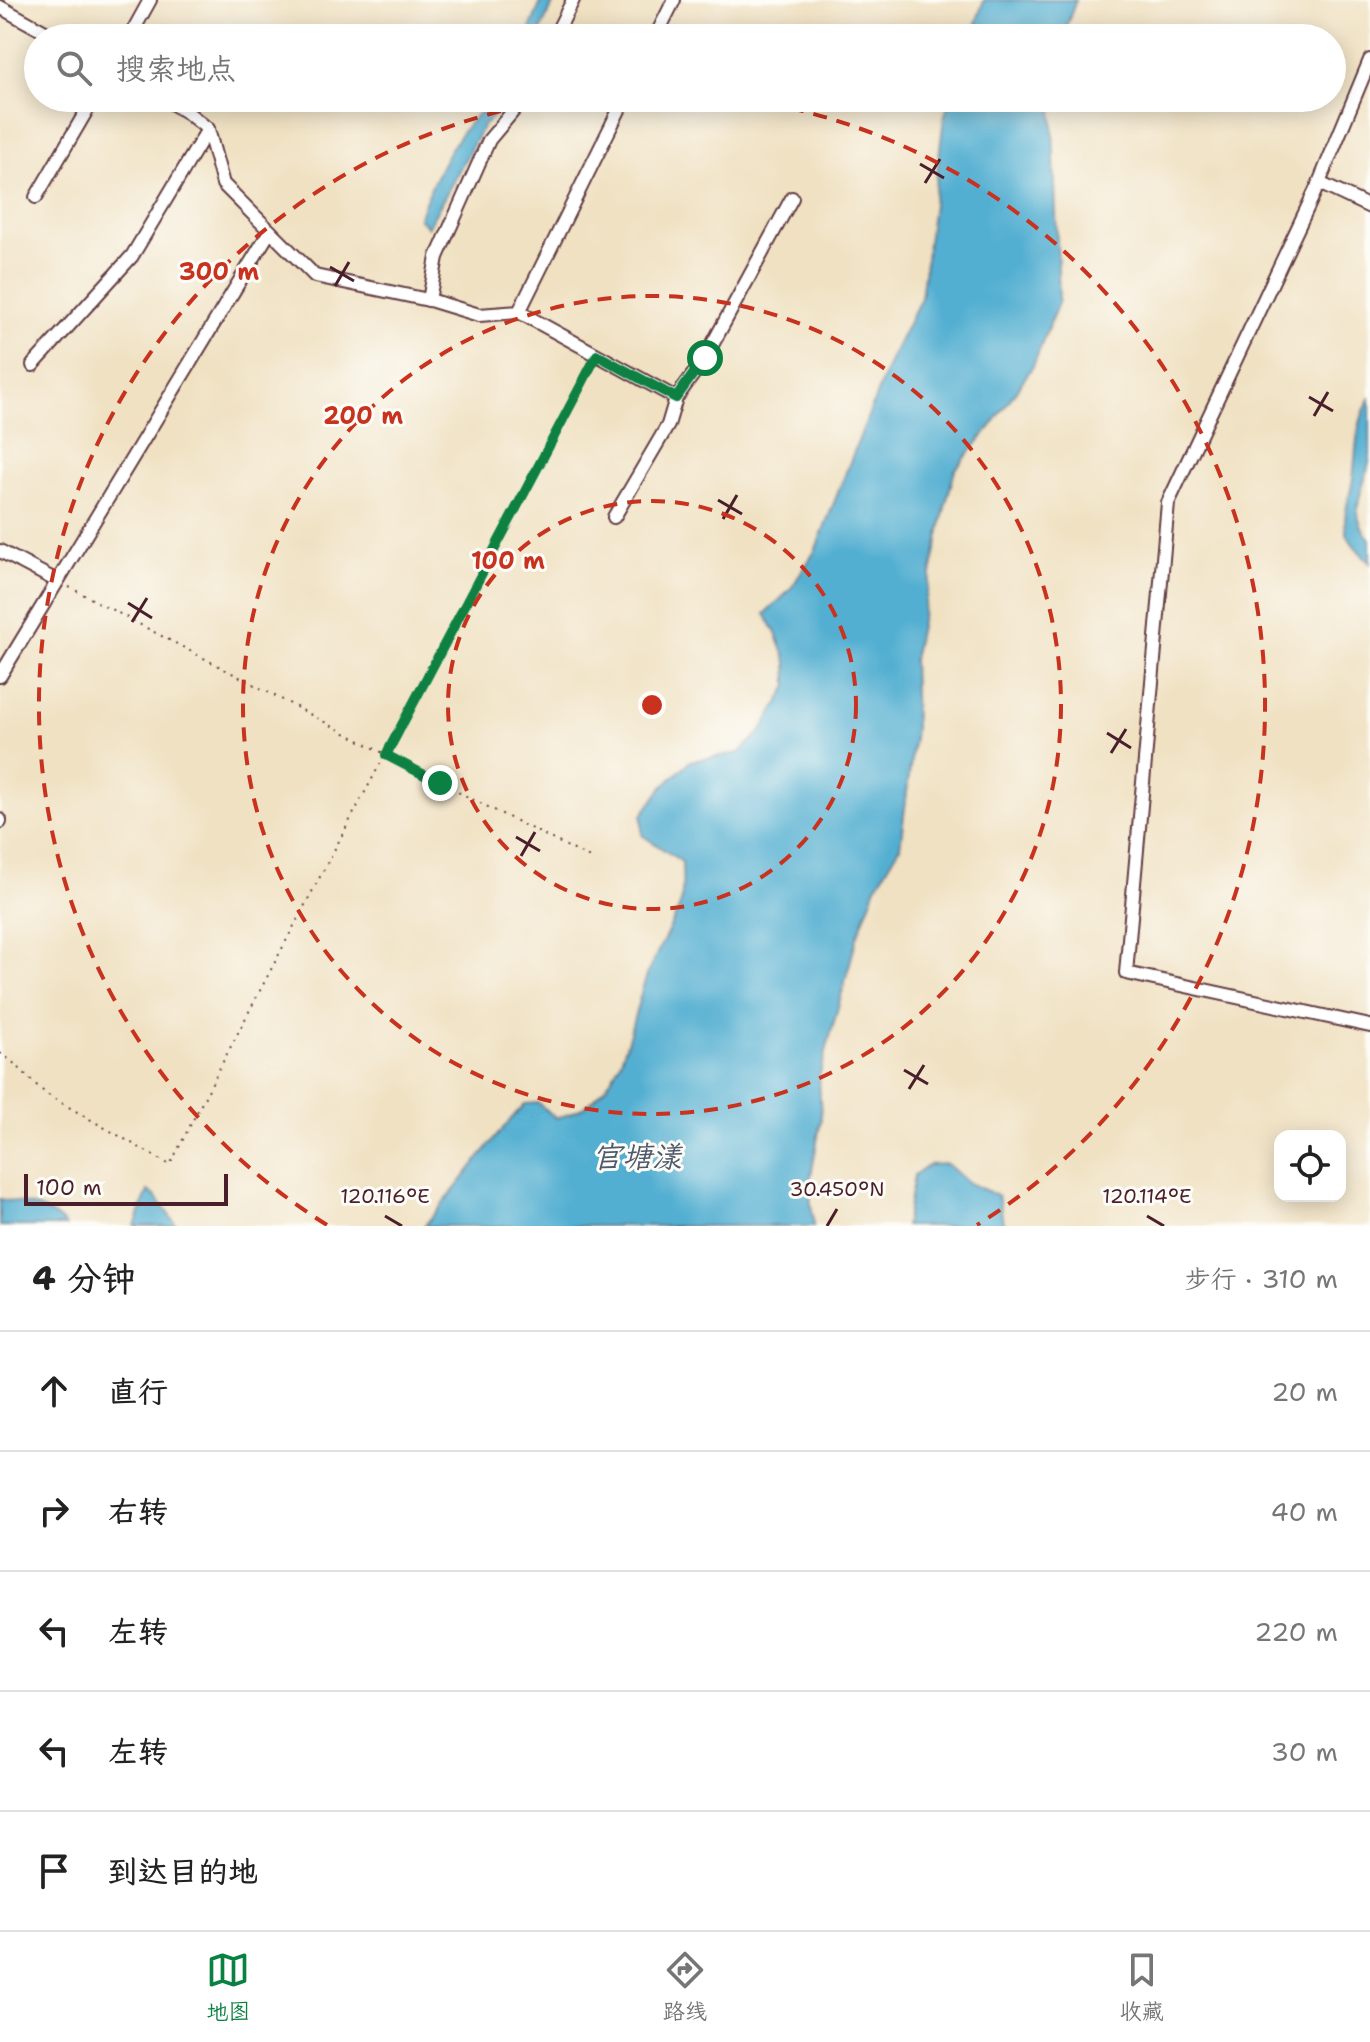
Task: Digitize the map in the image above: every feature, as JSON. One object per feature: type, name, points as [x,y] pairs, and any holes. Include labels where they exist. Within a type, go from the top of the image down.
[{"type":"street","points":[[137,24],[150,0]]},
{"type":"street","points":[[561,24],[573,0]]},
{"type":"street","points":[[662,24],[674,0]]},
{"type":"street","points":[[0,7],[31,24]]},
{"type":"street","points":[[1370,60],[1319,183],[1168,503],[1126,973],[1370,1026]]},
{"type":"street","points":[[36,197],[86,112]]},
{"type":"street","points":[[183,112],[208,129],[223,184],[315,276],[429,300],[479,315],[519,312],[676,398]]},
{"type":"street","points":[[429,300],[437,257],[489,140],[512,112]]},
{"type":"street","points":[[519,312],[618,112]]},
{"type":"street","points":[[33,365],[132,256],[208,129]]},
{"type":"street","points":[[1319,183],[1370,207]]},
{"type":"street","points":[[614,517],[668,425],[676,398],[705,358],[792,198]]},
{"type":"street","points":[[0,676],[270,231]]},
{"type":"street","points":[[0,551],[57,581]]},
{"type":"path","points":[[0,1053],[18,1065],[37,1087],[51,1097],[170,1165],[597,355]]},
{"type":"path","points":[[57,581],[386,755],[590,858]]},
{"type":"water","points":[[542,0],[555,0],[544,24],[532,24]]},
{"type":"water","points":[[984,0],[1076,0],[1067,24],[976,24]]},
{"type":"water","points":[[480,112],[498,112],[483,126],[428,227],[419,218],[440,168],[469,123]]},
{"type":"water","name":"官塘漾","points":[[946,112],[1052,112],[1059,300],[1033,366],[993,424],[955,470],[945,507],[913,659],[915,729],[900,847],[876,887],[857,937],[819,1077],[821,1119],[809,1188],[814,1226],[424,1226],[525,1104],[538,1103],[556,1118],[579,1110],[610,1081],[619,1063],[646,978],[682,895],[682,862],[642,835],[642,815],[662,788],[690,761],[739,753],[761,732],[788,686],[787,662],[765,614],[790,590],[815,551],[891,358],[921,298]]},
{"type":"water","points":[[1370,399],[1370,456],[1358,508],[1362,528],[1370,539],[1370,563],[1351,541],[1345,519],[1359,427]]},
{"type":"water","points":[[947,1164],[967,1182],[998,1196],[1004,1226],[905,1226],[914,1175],[928,1165]]},
{"type":"water","points":[[148,1191],[155,1196],[177,1226],[135,1226]]},
{"type":"water","points":[[0,1199],[44,1210],[66,1226],[0,1226]]},
{"type":"route","points":[[440,783],[386,755],[597,355],[676,398],[705,358]]}]
